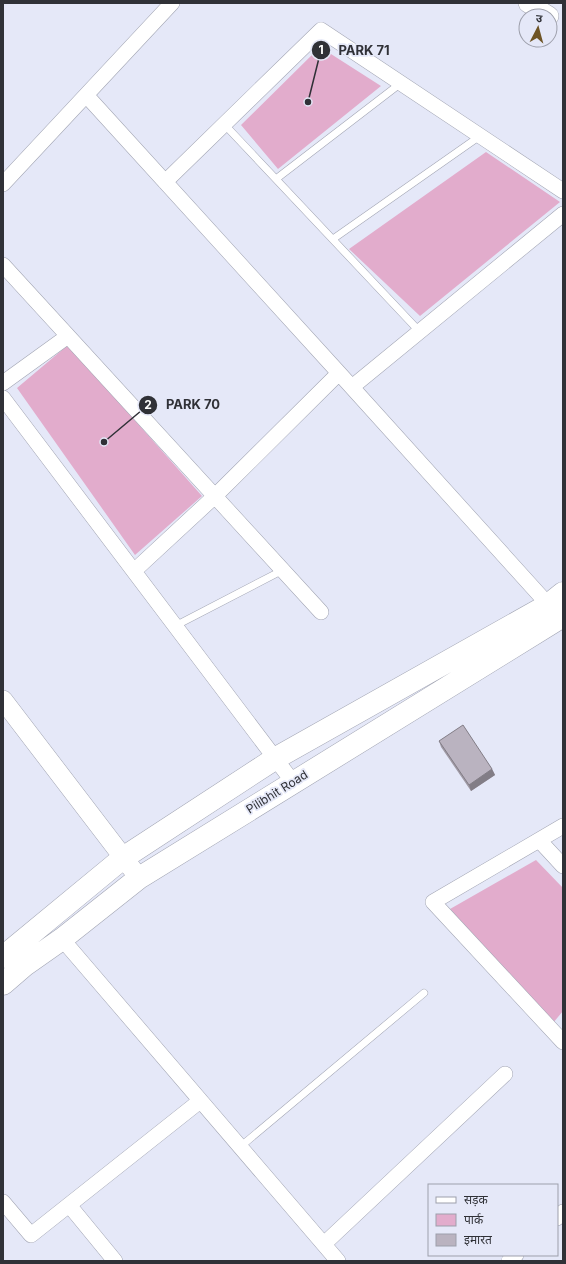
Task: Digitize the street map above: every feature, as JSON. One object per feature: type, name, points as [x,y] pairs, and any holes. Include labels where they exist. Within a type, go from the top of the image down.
[{"type":"highway","points":[[4,955],[123,858],[276,758],[559,610]]},
{"type":"highway","name":"Pilibhit Road","points":[[3,984],[25,965],[62,939],[139,878],[293,782],[559,610]]},
{"type":"street","points":[[3,184],[86,95],[165,5]]},
{"type":"street","points":[[165,182],[321,30],[563,191]]},
{"type":"street","points":[[86,95],[339,373],[559,610]]},
{"type":"street","points":[[352,387],[563,214]]},
{"type":"street","points":[[3,265],[321,612]]},
{"type":"street","points":[[3,383],[68,336]]},
{"type":"street","points":[[134,571],[215,496],[339,373]]},
{"type":"street","points":[[3,398],[293,782]]},
{"type":"street","points":[[3,700],[139,878]]},
{"type":"street","points":[[561,1034],[433,902],[563,826]]},
{"type":"street","points":[[539,840],[563,866]]},
{"type":"street","points":[[62,939],[240,1147],[330,1255],[505,1074]]},
{"type":"street","points":[[3,1202],[31,1236],[200,1101]]},
{"type":"street","points":[[69,1205],[115,1261]]},
{"type":"lane","points":[[276,178],[402,83]]},
{"type":"lane","points":[[224,124],[420,332]]},
{"type":"lane","points":[[333,239],[480,136]]},
{"type":"lane","points":[[175,626],[282,570]]},
{"type":"lane","points":[[240,1147],[424,993]]},
{"type":"green space","points":[[320,47],[381,86],[278,169],[241,125]]},
{"type":"green space","points":[[486,152],[560,202],[420,316],[349,249]]},
{"type":"green space","points":[[68,345],[202,496],[135,555],[17,388]]},
{"type":"green space","points":[[536,860],[563,888],[563,1011],[553,1023],[450,909]]},
{"type":"building","points":[[463,725],[492,769],[469,785],[439,741]]},
{"type":"place","name":"PARK 71","points":[[308,102]]},
{"type":"place","name":"PARK 70","points":[[104,442]]}]
